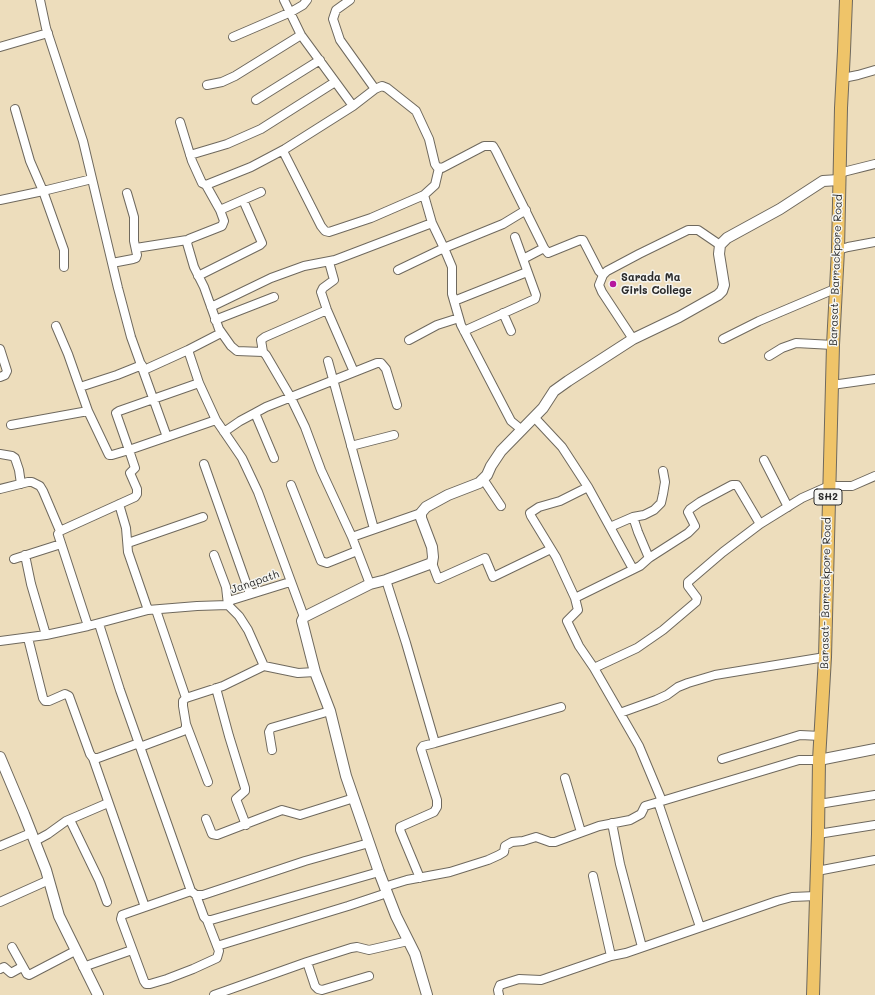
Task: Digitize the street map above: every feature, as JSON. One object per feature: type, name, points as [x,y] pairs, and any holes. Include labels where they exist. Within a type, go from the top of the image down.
[{"type":"main road","name":"Barasat- Barrackpore Road","points":[[813,995],[819,760],[825,657],[833,345],[837,288],[839,177],[846,0]]},
{"type":"street","points":[[40,0],[48,33],[83,141],[112,263],[132,336],[167,437]]},
{"type":"street","points":[[284,0],[301,35],[353,106]]},
{"type":"street","points":[[233,37],[291,12],[303,5],[306,0]]},
{"type":"street","points":[[350,0],[336,10],[333,19],[340,40],[375,89]]},
{"type":"street","points":[[0,47],[48,33]]},
{"type":"street","points":[[207,85],[222,82],[235,76],[301,35]]},
{"type":"street","points":[[256,100],[320,60]]},
{"type":"street","points":[[843,78],[875,70]]},
{"type":"street","points":[[190,155],[226,144],[261,129],[335,82]]},
{"type":"street","points":[[206,185],[251,167],[282,151],[353,106],[375,89],[382,86],[387,88],[416,111],[429,139],[435,164],[439,168]]},
{"type":"street","points":[[16,109],[30,161],[43,191],[64,250],[64,268]]},
{"type":"street","points":[[136,248],[187,240],[222,226],[224,221],[220,210],[206,185],[202,183],[190,155],[180,122]]},
{"type":"street","points":[[439,168],[442,168],[484,146],[493,146],[546,252],[550,253],[583,240],[599,272],[603,275]]},
{"type":"street","points":[[282,151],[325,231],[333,232],[371,218],[424,195],[435,185],[439,168]]},
{"type":"street","points":[[352,536],[421,513],[426,507],[448,495],[479,483],[487,475],[490,466],[501,451],[543,408],[554,391],[633,339],[718,296],[724,285],[719,254],[720,245],[728,238],[780,209],[823,181],[875,164]]},
{"type":"street","points":[[0,200],[92,179]]},
{"type":"street","points":[[220,210],[261,192]]},
{"type":"street","points":[[112,263],[136,258],[137,255],[133,233],[134,217],[127,193]]},
{"type":"street","points":[[424,195],[432,223],[452,267],[452,294],[464,331],[511,421],[522,430]]},
{"type":"street","points":[[198,276],[260,245],[262,242],[243,200]]},
{"type":"street","points":[[398,270],[444,248],[502,224],[526,210]]},
{"type":"street","points":[[210,307],[271,278],[304,266],[335,260],[432,223]]},
{"type":"street","points":[[633,339],[602,292],[599,285],[603,275],[607,271],[632,257],[688,230],[698,230],[720,245]]},
{"type":"street","points":[[464,331],[535,299],[536,295],[515,237]]},
{"type":"street","points":[[187,240],[188,248],[198,276],[204,287],[210,307],[221,333],[237,351],[263,352]]},
{"type":"street","points":[[838,250],[875,242]]},
{"type":"street","points":[[523,259],[544,248]]},
{"type":"street","points":[[329,262],[334,280],[321,289],[327,310],[354,372]]},
{"type":"street","points":[[454,300],[527,272]]},
{"type":"street","points":[[723,339],[759,321],[837,288]]},
{"type":"street","points":[[215,320],[274,297]]},
{"type":"street","points":[[327,310],[261,340],[263,352],[291,398],[304,427],[321,470],[352,536],[370,584]]},
{"type":"street","points":[[503,313],[511,331]]},
{"type":"street","points":[[409,340],[437,325],[459,318]]},
{"type":"street","points":[[56,326],[68,354],[88,411],[110,455],[129,450],[216,420]]},
{"type":"street","points":[[80,386],[143,367],[188,350],[221,333]]},
{"type":"street","points":[[769,356],[782,348],[796,344],[833,345]]},
{"type":"street","points":[[0,349],[7,371],[5,375],[0,378]]},
{"type":"street","points":[[188,350],[199,383],[216,420],[242,458],[258,492],[304,617],[302,621],[315,672],[330,710],[346,776],[379,872],[396,916],[415,954],[427,995]]},
{"type":"street","points":[[328,361],[374,529]]},
{"type":"street","points":[[224,432],[240,421],[266,407],[377,363],[381,363],[386,369],[398,405]]},
{"type":"street","points":[[832,385],[875,379]]},
{"type":"street","points":[[60,531],[135,497],[137,494],[137,489],[130,473],[135,468],[135,465],[116,413],[199,383]]},
{"type":"street","points":[[11,425],[88,411]]},
{"type":"street","points":[[255,413],[274,458]]},
{"type":"street","points":[[534,418],[562,447],[588,487],[633,569]]},
{"type":"street","points":[[351,446],[394,435]]},
{"type":"street","points":[[0,454],[15,458],[21,484]]},
{"type":"street","points":[[764,460],[788,508]]},
{"type":"street","points":[[204,464],[250,594]]},
{"type":"street","points":[[610,527],[633,517],[644,515],[654,510],[661,503],[665,482],[663,471]]},
{"type":"street","points":[[594,668],[638,648],[663,630],[696,602],[697,598],[688,586],[688,582],[723,552],[760,524],[802,498],[829,486],[852,486],[875,476]]},
{"type":"street","points":[[483,479],[501,506]]},
{"type":"street","points":[[0,489],[32,482],[40,486],[60,531],[58,534],[88,626]]},
{"type":"street","points":[[575,598],[640,566],[649,558],[688,533],[695,524],[688,512],[690,509],[732,484],[737,485],[760,524]]},
{"type":"street","points":[[291,485],[321,561],[327,563],[357,551]]},
{"type":"street","points":[[588,487],[560,501],[539,506],[530,513],[551,549],[575,598],[578,608],[567,622],[568,625],[639,746],[660,801],[700,927]]},
{"type":"street","points":[[119,504],[126,528],[128,552],[186,698],[183,706],[186,724],[208,782]]},
{"type":"street","points":[[421,513],[421,518],[432,547],[432,563],[438,579],[485,558],[493,577],[551,549]]},
{"type":"street","points":[[128,543],[203,516]]},
{"type":"street","points":[[633,517],[649,558]]},
{"type":"street","points":[[14,558],[61,544]]},
{"type":"street","points":[[25,555],[31,584],[46,635]]},
{"type":"street","points":[[214,555],[226,587],[228,605],[239,616],[248,630],[264,666]]},
{"type":"street","points":[[304,617],[370,584],[386,580],[432,563]]},
{"type":"street","points":[[386,580],[435,743]]},
{"type":"street","name":"Janapath","points":[[228,605],[232,600],[290,582]]},
{"type":"street","points":[[0,641],[46,635],[99,624],[152,610],[228,605]]},
{"type":"street","points":[[99,624],[140,745],[193,893],[204,917],[207,920],[219,951],[217,958],[193,969],[150,984],[146,984],[121,919],[122,915],[193,893],[203,894],[305,861],[369,843]]},
{"type":"street","points":[[28,638],[45,701],[49,701],[65,694],[69,696],[90,754],[93,758],[145,907]]},
{"type":"street","points":[[620,713],[656,700],[667,695],[678,687],[715,675],[825,657]]},
{"type":"street","points":[[186,698],[232,682],[264,666],[298,672],[315,672]]},
{"type":"street","points":[[216,688],[245,788],[245,791],[236,799],[246,824]]},
{"type":"street","points":[[420,878],[400,827],[434,812],[437,807],[437,800],[421,750],[423,746],[561,707]]},
{"type":"street","points":[[272,750],[269,732],[271,728],[330,710]]},
{"type":"street","points":[[93,758],[98,758],[183,731],[186,728],[186,724]]},
{"type":"street","points":[[722,759],[800,735],[821,736]]},
{"type":"street","points":[[217,946],[348,906],[420,878],[450,872],[488,860],[504,852],[505,846],[512,842],[523,841],[536,837],[553,842],[599,826],[630,820],[641,814],[645,806],[660,801],[799,760],[819,760],[875,749]]},
{"type":"street","points":[[0,757],[49,880],[59,916],[75,952],[98,995]]},
{"type":"street","points":[[565,778],[581,832]]},
{"type":"street","points":[[819,804],[875,795]]},
{"type":"street","points":[[206,819],[210,831],[214,835],[282,810],[300,815],[354,798]]},
{"type":"street","points":[[0,846],[33,837],[108,803]]},
{"type":"street","points":[[70,820],[99,880],[107,902]]},
{"type":"street","points":[[612,823],[620,864],[642,947]]},
{"type":"street","points":[[818,834],[875,825]]},
{"type":"street","points":[[817,871],[875,860]]},
{"type":"street","points":[[207,920],[230,916],[379,872]]},
{"type":"street","points":[[593,876],[611,956]]},
{"type":"street","points":[[0,902],[49,880]]},
{"type":"street","points":[[499,995],[498,990],[500,985],[519,979],[541,980],[777,901],[792,897],[816,896]]},
{"type":"street","points":[[214,995],[351,948],[357,947],[369,950],[408,941]]},
{"type":"street","points":[[12,947],[27,974],[31,975],[75,952]]},
{"type":"street","points":[[83,967],[132,950]]},
{"type":"street","points":[[307,962],[315,986],[322,990],[369,976]]},
{"type":"street","points":[[0,969],[4,967],[11,973],[22,966]]},
{"type":"place","name":"Sarada Ma Girls College","points":[[613,284]]}]
